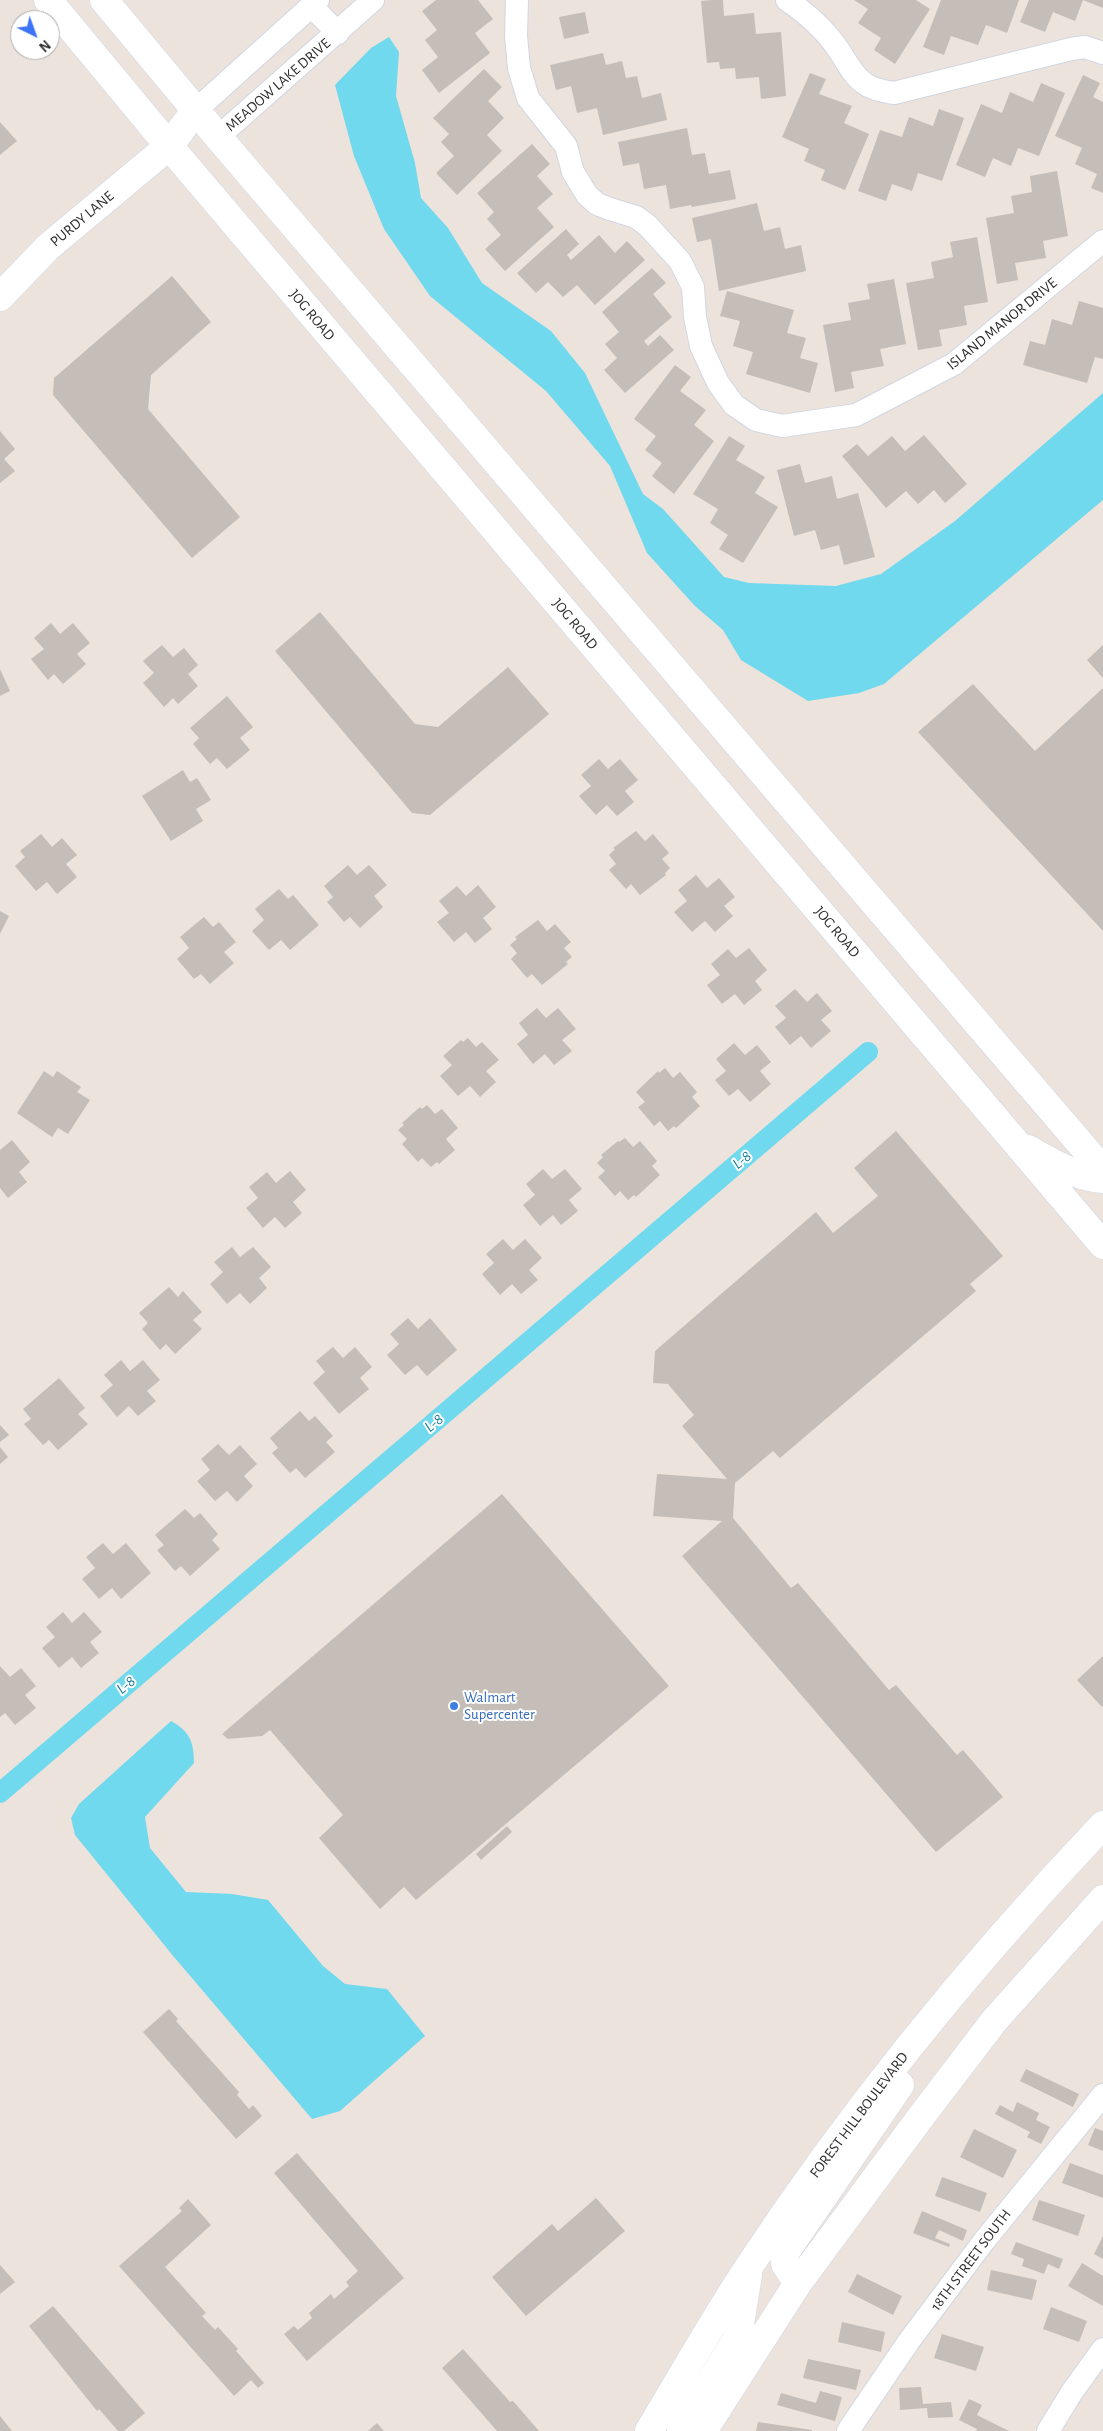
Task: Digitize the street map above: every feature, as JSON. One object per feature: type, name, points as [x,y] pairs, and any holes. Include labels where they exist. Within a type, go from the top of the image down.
[{"type":"main road","name":"JOG ROAD","points":[[48,0],[169,146],[1103,1246]]},
{"type":"main road","points":[[104,0],[218,137],[1103,1170]]},
{"type":"main road","name":"PURDY LANE","points":[[0,297],[48,248],[169,146],[196,110]]},
{"type":"main road","name":"PURDY LANE","points":[[169,146],[218,137]]},
{"type":"main road","points":[[1014,1141],[1067,1171],[1088,1178],[1103,1179]]},
{"type":"main road","points":[[1070,1207],[1103,1218]]},
{"type":"main road","name":"FOREST HILL BOULEVARD","points":[[649,2431],[749,2267],[836,2141],[1033,1898],[1103,1824]]},
{"type":"main road","points":[[703,2431],[798,2283],[994,2021],[1103,1899]]},
{"type":"main road","points":[[798,2283],[785,2264],[784,2254],[885,2109],[956,1991]]},
{"type":"main road","points":[[680,2431],[738,2337],[749,2267]]},
{"type":"street","name":"MEADOW LAKE DRIVE","points":[[218,137],[338,33],[373,0]]},
{"type":"street","name":"ISLAND MANOR DRIVE","points":[[517,0],[516,36],[519,68],[528,98],[566,146],[573,172],[587,195],[598,204],[636,217],[647,225],[680,261],[693,287],[697,332],[718,383],[734,405],[756,420],[782,426],[856,415],[926,381],[954,364],[1103,241]]},
{"type":"street","points":[[787,0],[817,24],[837,48],[853,72],[863,83],[875,90],[894,93],[1071,49],[1085,48],[1103,53]]},
{"type":"street","name":"MEADOW LAKE DRIVE","points":[[196,110],[314,3],[338,33]]},
{"type":"street","name":"18TH STREET SOUTH","points":[[848,2431],[910,2341],[984,2241],[1103,2095]]},
{"type":"street","points":[[1048,2431],[1103,2349]]},
{"type":"water","points":[[389,37],[399,52],[396,96],[415,163],[421,198],[448,228],[482,283],[551,331],[585,373],[643,494],[663,509],[724,577],[749,583],[836,586],[881,574],[955,521],[1103,393],[1103,500],[884,684],[859,693],[808,701],[741,660],[723,630],[695,606],[647,553],[610,466],[546,391],[430,296],[384,229],[354,156],[335,85],[371,48]]},
{"type":"water","points":[[171,1721],[183,1729],[190,1738],[194,1763],[145,1817],[150,1848],[186,1892],[232,1894],[268,1900],[323,1966],[345,1984],[387,1989],[425,2036],[340,2111],[312,2119],[174,1957],[75,1835],[71,1818],[79,1804]]},
{"type":"building","points":[[436,0],[478,0],[493,19],[475,33],[490,53],[439,93],[422,70],[438,57],[425,40],[437,30],[422,11]]},
{"type":"building","points":[[723,0],[724,16],[754,13],[756,34],[781,32],[786,96],[761,99],[759,77],[736,79],[735,68],[720,69],[719,62],[707,63],[701,1]]},
{"type":"building","points":[[854,0],[916,0],[930,9],[895,64],[874,50],[881,38],[858,23],[868,9]]},
{"type":"building","points":[[941,0],[1019,0],[1007,33],[986,25],[978,45],[951,36],[944,55],[923,47]]},
{"type":"building","points":[[1029,0],[1083,0],[1075,21],[1053,12],[1045,32],[1020,22]]},
{"type":"building","points":[[1083,0],[1103,0],[1103,8]]},
{"type":"building","points":[[585,12],[589,33],[564,39],[559,17]]},
{"type":"building","points":[[603,53],[606,65],[622,61],[626,78],[637,76],[642,98],[661,93],[667,120],[603,135],[597,108],[577,113],[571,86],[556,90],[550,65]]},
{"type":"building","points":[[484,69],[502,87],[488,101],[504,118],[487,135],[502,151],[457,195],[436,173],[454,156],[441,142],[449,134],[433,118]]},
{"type":"building","points":[[810,73],[826,79],[819,94],[852,106],[844,123],[869,134],[845,190],[821,180],[825,170],[804,161],[809,149],[782,137]]},
{"type":"building","points":[[1083,75],[1100,83],[1093,97],[1103,102],[1103,193],[1091,188],[1097,174],[1075,164],[1082,148],[1055,136]]},
{"type":"building","points":[[1041,83],[1065,93],[1039,156],[1018,148],[1011,166],[993,158],[985,177],[956,165],[981,104],[1002,113],[1010,92],[1033,102]]},
{"type":"building","points":[[939,109],[964,118],[942,181],[918,173],[912,191],[892,184],[886,201],[858,191],[880,130],[902,137],[909,117],[933,126]]},
{"type":"building","points":[[0,122],[17,141],[0,155]]},
{"type":"building","points":[[687,128],[692,155],[705,153],[709,174],[730,170],[736,199],[670,209],[666,185],[644,189],[639,163],[623,166],[618,142]]},
{"type":"building","points":[[532,144],[550,164],[537,176],[553,194],[537,208],[554,227],[505,271],[485,249],[501,235],[487,219],[494,212],[477,193]]},
{"type":"building","points":[[1057,171],[1068,236],[1043,241],[1046,258],[1015,263],[1018,280],[997,284],[986,218],[1014,213],[1011,196],[1032,192],[1030,176]]},
{"type":"building","points":[[757,203],[764,231],[780,227],[785,249],[801,245],[806,271],[719,291],[711,239],[697,242],[692,218]]},
{"type":"building","points":[[566,229],[579,244],[567,255],[571,260],[599,235],[615,253],[627,241],[645,260],[595,305],[577,285],[563,297],[548,282],[536,293],[517,273]]},
{"type":"building","points":[[977,237],[988,302],[964,306],[967,325],[939,330],[942,346],[918,350],[906,283],[934,278],[931,262],[953,257],[950,242]]},
{"type":"building","points":[[652,268],[666,283],[653,294],[672,317],[644,341],[648,346],[660,335],[674,350],[625,393],[604,370],[617,358],[605,344],[619,332],[602,312]]},
{"type":"building","points":[[172,276],[211,322],[151,375],[148,409],[240,517],[192,558],[53,395],[54,378]]},
{"type":"building","points":[[894,279],[906,344],[880,349],[884,366],[851,372],[854,388],[835,392],[823,325],[851,320],[848,303],[870,299],[867,284]]},
{"type":"building","points":[[727,291],[794,310],[787,333],[806,338],[800,358],[818,363],[810,393],[746,374],[753,352],[733,346],[740,321],[720,316]]},
{"type":"building","points":[[1079,301],[1103,308],[1103,359],[1095,357],[1087,383],[1023,365],[1030,341],[1045,345],[1052,319],[1072,325]]},
{"type":"building","points":[[675,365],[691,377],[680,391],[706,410],[694,425],[714,441],[674,494],[652,476],[662,463],[645,450],[656,436],[634,419]]},
{"type":"building","points":[[0,431],[15,449],[4,459],[15,471],[0,483]]},
{"type":"building","points":[[924,435],[967,484],[945,503],[934,490],[918,504],[906,491],[886,508],[842,456],[857,444],[868,456],[892,436],[905,451]]},
{"type":"building","points":[[729,436],[745,446],[736,460],[765,477],[755,493],[778,507],[743,563],[719,549],[728,535],[710,523],[718,509],[693,494]]},
{"type":"building","points":[[800,464],[805,483],[832,476],[837,499],[858,493],[875,557],[844,565],[839,545],[821,550],[815,530],[794,536],[777,470]]},
{"type":"building","points":[[320,612],[415,724],[438,727],[508,667],[549,714],[430,815],[412,813],[275,651]]},
{"type":"building","points":[[51,623],[60,634],[73,623],[90,643],[77,654],[86,664],[63,684],[54,674],[48,680],[31,659],[44,649],[34,638]]},
{"type":"building","points":[[162,645],[173,657],[184,648],[198,665],[188,674],[198,686],[178,704],[173,698],[164,707],[143,683],[154,673],[143,661]]},
{"type":"building","points":[[1103,645],[1103,678],[1087,660]]},
{"type":"building","points":[[0,669],[10,691],[0,696]]},
{"type":"building","points":[[973,684],[1035,751],[1103,688],[1103,931],[918,732]]},
{"type":"building","points":[[227,696],[253,727],[240,738],[250,750],[227,769],[217,758],[210,764],[193,744],[199,738],[190,728]]},
{"type":"building","points":[[599,759],[608,769],[620,759],[638,780],[625,791],[634,802],[617,816],[607,805],[596,815],[579,796],[591,786],[581,775]]},
{"type":"building","points":[[183,770],[190,782],[197,778],[211,800],[196,809],[203,821],[171,841],[142,796]]},
{"type":"building","points":[[636,831],[645,841],[653,834],[669,853],[662,859],[670,868],[665,873],[666,875],[640,895],[631,884],[626,889],[609,870],[616,864],[609,855],[615,849],[613,848]]},
{"type":"building","points":[[41,834],[52,847],[62,838],[77,855],[66,864],[77,877],[57,894],[47,882],[36,891],[15,866],[25,857],[20,851]]},
{"type":"building","points":[[348,865],[357,875],[369,865],[387,885],[374,896],[383,907],[360,928],[350,917],[344,922],[327,902],[333,897],[324,886]]},
{"type":"building","points":[[696,875],[707,888],[719,878],[735,897],[724,906],[733,916],[715,932],[705,921],[692,932],[674,912],[687,901],[678,890]]},
{"type":"building","points":[[478,885],[496,907],[483,918],[492,929],[475,943],[466,932],[454,942],[437,922],[449,913],[439,901],[457,886],[466,896]]},
{"type":"building","points":[[279,889],[288,899],[293,895],[319,925],[290,950],[281,940],[269,950],[252,931],[264,920],[255,909]]},
{"type":"building","points":[[0,911],[9,916],[0,934]]},
{"type":"building","points":[[204,917],[213,927],[219,922],[236,942],[224,952],[234,963],[210,984],[201,974],[194,979],[177,959],[189,948],[180,937]]},
{"type":"building","points":[[538,920],[547,931],[555,924],[571,942],[564,948],[572,957],[566,962],[568,964],[542,985],[532,974],[527,978],[511,959],[517,953],[510,945],[517,939],[515,937]]},
{"type":"building","points":[[749,948],[767,970],[755,981],[762,990],[744,1005],[735,994],[722,1004],[707,985],[720,975],[711,964],[728,949],[736,958]]},
{"type":"building","points":[[795,989],[807,1002],[817,993],[832,1011],[821,1020],[831,1031],[811,1048],[801,1036],[790,1045],[775,1027],[786,1018],[775,1006]]},
{"type":"building","points":[[537,1008],[546,1018],[558,1008],[576,1029],[562,1040],[572,1051],[554,1065],[545,1054],[533,1064],[517,1044],[528,1035],[519,1023]]},
{"type":"building","points":[[468,1038],[476,1047],[482,1042],[499,1060],[486,1071],[496,1082],[480,1097],[470,1086],[458,1096],[440,1076],[452,1065],[443,1056],[461,1040],[463,1042]]},
{"type":"building","points":[[734,1043],[745,1055],[757,1045],[771,1062],[760,1071],[771,1084],[750,1102],[738,1089],[729,1096],[715,1080],[726,1071],[716,1059]]},
{"type":"building","points":[[665,1068],[673,1078],[680,1072],[697,1092],[692,1097],[700,1106],[676,1128],[674,1126],[668,1131],[660,1121],[654,1126],[638,1107],[645,1102],[636,1092],[658,1071],[659,1073]]},
{"type":"building","points":[[44,1071],[53,1077],[57,1071],[81,1087],[77,1092],[90,1100],[68,1134],[58,1128],[52,1137],[17,1113]]},
{"type":"building","points":[[427,1105],[435,1114],[442,1109],[458,1128],[446,1139],[455,1150],[439,1164],[437,1162],[431,1167],[422,1158],[418,1162],[402,1144],[407,1139],[398,1130],[404,1125],[402,1123],[420,1107],[422,1109]]},
{"type":"building","points":[[896,1131],[1003,1256],[970,1284],[976,1291],[780,1458],[773,1451],[735,1483],[733,1518],[791,1588],[798,1583],[889,1690],[896,1685],[957,1755],[963,1750],[1003,1797],[936,1852],[682,1556],[722,1521],[653,1516],[657,1474],[727,1479],[682,1426],[694,1415],[668,1384],[653,1383],[655,1351],[816,1212],[833,1233],[878,1196],[854,1168]]},
{"type":"building","points":[[625,1138],[633,1147],[640,1141],[657,1161],[652,1166],[660,1175],[636,1197],[634,1195],[628,1200],[620,1191],[615,1196],[598,1177],[605,1171],[597,1163],[603,1157],[601,1155],[618,1141]]},
{"type":"building","points":[[12,1140],[30,1162],[19,1172],[27,1182],[8,1198],[0,1188],[0,1150]]},
{"type":"building","points":[[543,1169],[552,1179],[565,1169],[582,1189],[569,1200],[578,1211],[561,1225],[553,1215],[540,1226],[523,1205],[535,1195],[526,1184]]},
{"type":"building","points":[[290,1171],[306,1190],[293,1202],[302,1213],[285,1228],[275,1217],[263,1228],[246,1208],[258,1198],[249,1187],[267,1172],[276,1183]]},
{"type":"building","points":[[503,1239],[513,1250],[525,1239],[542,1258],[529,1270],[538,1280],[521,1294],[512,1284],[500,1295],[482,1274],[494,1263],[486,1254]]},
{"type":"building","points":[[232,1247],[240,1257],[253,1247],[271,1267],[259,1278],[267,1288],[250,1304],[240,1293],[227,1304],[210,1284],[223,1272],[214,1262]]},
{"type":"building","points":[[169,1287],[178,1297],[183,1291],[202,1312],[193,1320],[202,1329],[175,1354],[166,1344],[160,1350],[142,1329],[148,1323],[139,1313]]},
{"type":"building","points":[[408,1318],[418,1329],[430,1318],[457,1350],[427,1376],[417,1365],[405,1375],[387,1355],[399,1344],[390,1334]]},
{"type":"building","points":[[333,1347],[343,1358],[355,1347],[372,1367],[360,1378],[369,1389],[339,1414],[313,1383],[325,1372],[316,1361]]},
{"type":"building","points":[[121,1360],[130,1371],[143,1360],[160,1380],[147,1391],[156,1401],[138,1416],[129,1406],[117,1417],[100,1396],[113,1385],[104,1375]]},
{"type":"building","points":[[59,1378],[85,1408],[78,1414],[88,1424],[58,1450],[49,1440],[43,1445],[24,1424],[31,1419],[23,1409]]},
{"type":"building","points":[[300,1411],[309,1421],[315,1416],[333,1436],[326,1442],[335,1452],[305,1478],[296,1468],[290,1473],[272,1453],[278,1448],[270,1438]]},
{"type":"building","points":[[0,1425],[9,1435],[0,1442]]},
{"type":"building","points":[[218,1444],[229,1455],[240,1445],[257,1464],[244,1476],[253,1486],[237,1502],[227,1491],[215,1501],[197,1481],[210,1470],[201,1459]]},
{"type":"building","points":[[0,1447],[8,1457],[0,1464]]},
{"type":"building","points":[[502,1494],[669,1686],[416,1900],[404,1887],[380,1909],[319,1838],[343,1815],[270,1730],[262,1736],[228,1739],[222,1734]]},
{"type":"building","points":[[185,1509],[194,1518],[200,1513],[218,1534],[212,1540],[220,1549],[190,1576],[181,1566],[175,1571],[157,1550],[164,1545],[155,1535]]},
{"type":"building","points":[[103,1543],[113,1554],[126,1543],[151,1573],[121,1599],[112,1588],[99,1599],[82,1579],[95,1568],[86,1557]]},
{"type":"building","points":[[63,1612],[72,1623],[84,1612],[102,1632],[90,1642],[99,1653],[81,1668],[72,1657],[59,1668],[42,1648],[55,1637],[46,1627]]},
{"type":"building","points":[[1103,1656],[1103,1706],[1102,1707],[1077,1680]]},
{"type":"building","points":[[0,1666],[10,1677],[21,1668],[36,1686],[25,1695],[36,1708],[15,1725],[5,1713],[0,1717]]},
{"type":"building","points":[[507,1826],[512,1832],[481,1860],[476,1854]]},
{"type":"building","points":[[169,2009],[178,2019],[176,2021],[239,2092],[237,2095],[249,2109],[253,2105],[262,2116],[236,2139],[143,2032]]},
{"type":"building","points":[[1026,2069],[1079,2094],[1073,2107],[1020,2081]]},
{"type":"building","points":[[1017,2102],[1039,2113],[1036,2120],[1050,2127],[1041,2144],[1027,2137],[1030,2132],[995,2114],[1000,2105],[1013,2112]]},
{"type":"building","points":[[1095,2128],[1103,2131],[1103,2151],[1088,2145]]},
{"type":"building","points":[[974,2129],[1017,2150],[1003,2178],[960,2157]]},
{"type":"building","points":[[297,2153],[404,2278],[307,2361],[284,2334],[294,2326],[298,2330],[312,2318],[309,2313],[331,2294],[334,2299],[349,2286],[346,2282],[358,2271],[274,2173]]},
{"type":"building","points":[[1070,2163],[1103,2175],[1103,2198],[1062,2183]]},
{"type":"building","points":[[942,2177],[987,2193],[980,2212],[935,2196]]},
{"type":"building","points":[[596,2198],[625,2231],[526,2316],[492,2277],[552,2224],[558,2231]]},
{"type":"building","points":[[188,2199],[211,2225],[165,2267],[206,2313],[202,2316],[215,2330],[218,2327],[264,2383],[258,2388],[251,2380],[234,2396],[119,2266],[182,2211],[179,2208]]},
{"type":"building","points":[[1039,2200],[1085,2215],[1078,2236],[1032,2220]]},
{"type":"building","points":[[922,2211],[967,2230],[963,2241],[939,2230],[935,2238],[950,2244],[949,2247],[913,2233]]},
{"type":"building","points":[[1103,2236],[1103,2259],[1094,2254]]},
{"type":"building","points":[[1016,2242],[1063,2259],[1059,2269],[1048,2264],[1044,2274],[1022,2266],[1024,2259],[1011,2254]]},
{"type":"building","points":[[1082,2263],[1103,2276],[1103,2306],[1068,2286]]},
{"type":"building","points":[[0,2265],[15,2282],[0,2294]]},
{"type":"building","points":[[991,2270],[1037,2280],[1032,2300],[987,2290]]},
{"type":"building","points":[[857,2274],[902,2296],[893,2315],[848,2292]]},
{"type":"building","points":[[53,2306],[145,2413],[124,2431],[118,2431],[99,2409],[97,2411],[29,2326]]},
{"type":"building","points":[[1051,2307],[1087,2321],[1079,2342],[1043,2329]]},
{"type":"building","points":[[842,2322],[885,2332],[881,2352],[838,2342]]},
{"type":"building","points":[[942,2334],[984,2347],[976,2371],[934,2358]]},
{"type":"building","points":[[463,2349],[510,2402],[513,2401],[539,2431],[497,2431],[442,2368]]},
{"type":"building","points":[[808,2359],[861,2370],[856,2390],[803,2378]]},
{"type":"building","points":[[921,2387],[923,2404],[951,2402],[953,2417],[928,2418],[927,2408],[900,2410],[899,2388]]},
{"type":"building","points":[[820,2391],[842,2397],[835,2421],[777,2405],[781,2393],[816,2403]]},
{"type":"building","points":[[969,2399],[982,2405],[977,2415],[1009,2431],[976,2431],[977,2429],[959,2420]]},
{"type":"building","points":[[0,2416],[12,2431],[0,2431]]},
{"type":"building","points":[[758,2422],[812,2430],[812,2431],[756,2431]]},
{"type":"building","points":[[377,2423],[384,2431],[368,2431]]},
{"type":"waterway","name":"L-8","points":[[0,1793],[868,1052]]},
{"type":"place","name":"Walmart Supercenter","points":[[454,1706]]}]
